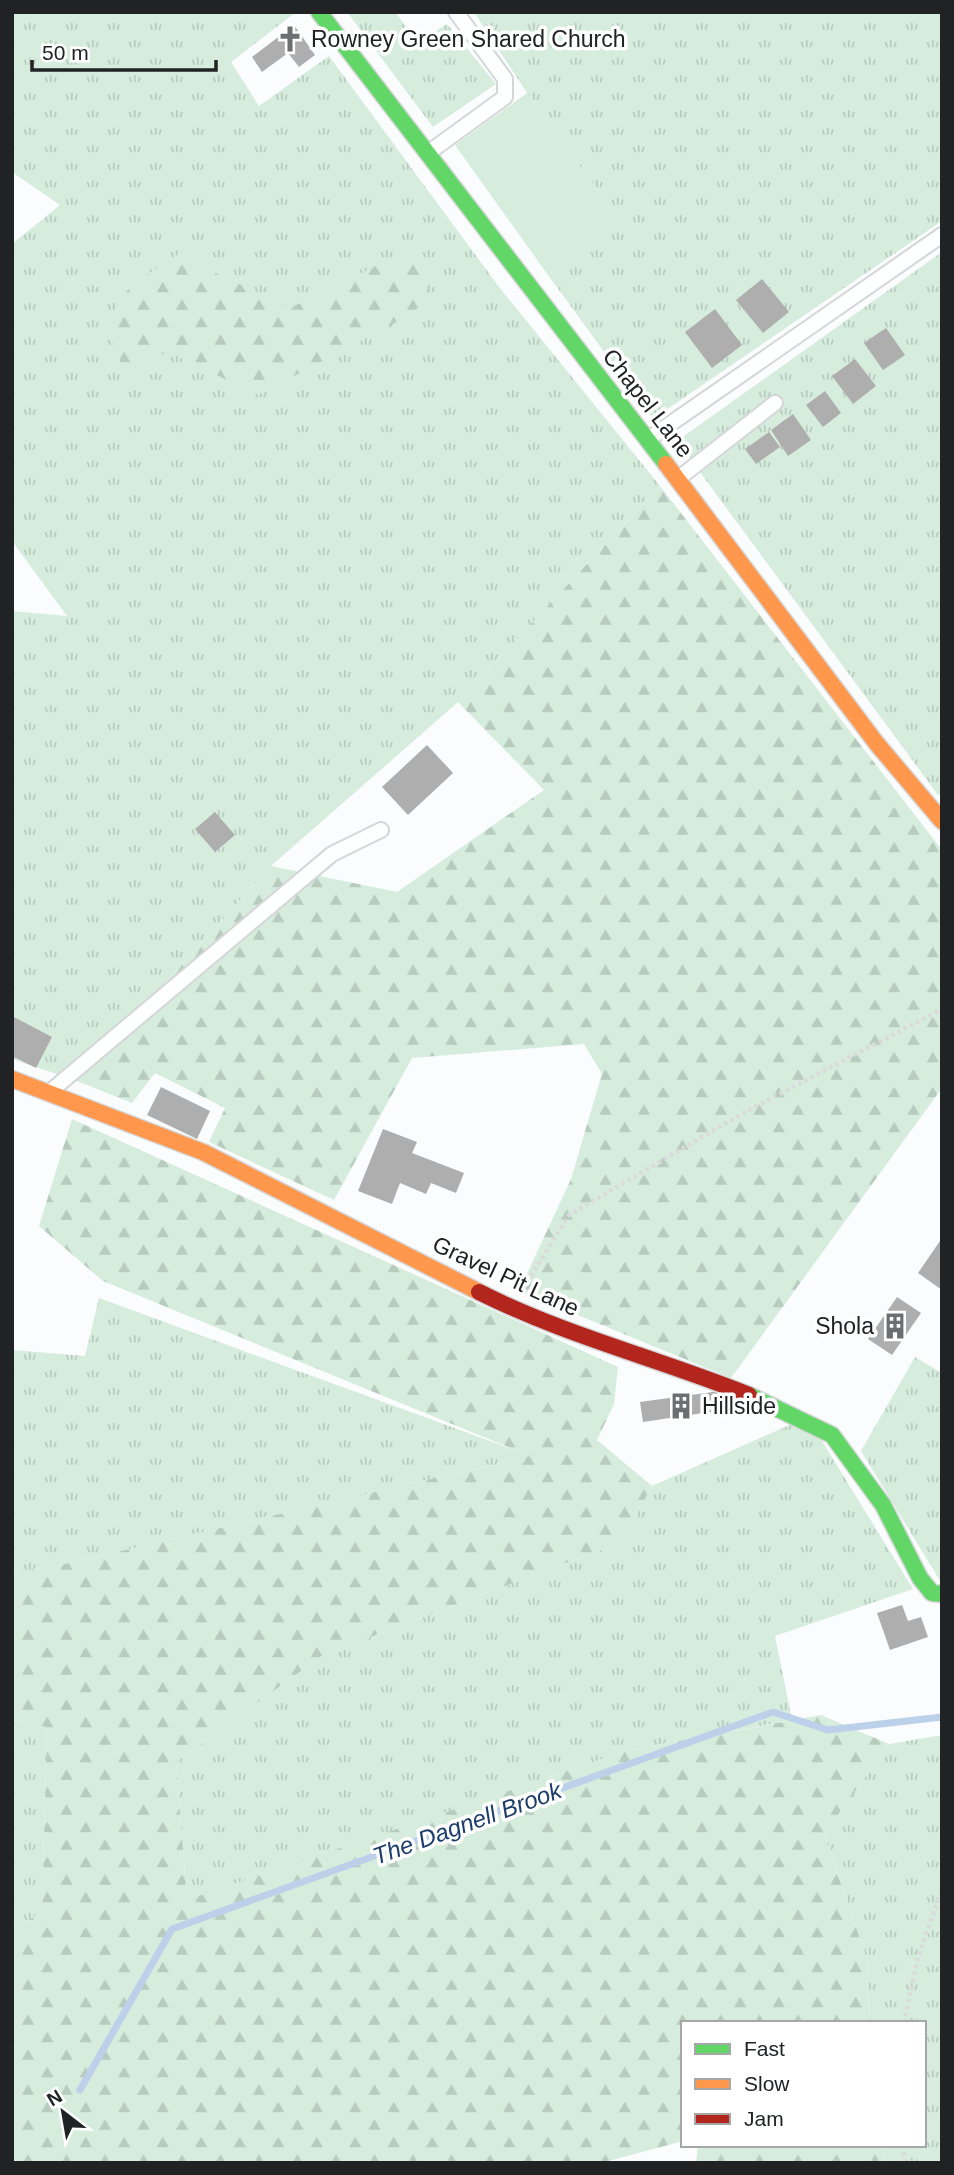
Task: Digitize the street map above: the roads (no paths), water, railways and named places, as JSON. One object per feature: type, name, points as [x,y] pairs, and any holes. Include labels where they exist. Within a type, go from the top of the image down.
[{"type":"street","name":"Chapel Lane","points":[[318,12],[678,479],[877,744],[942,821]]},
{"type":"street","name":"Gravel Pit Lane","points":[[12,1079],[203,1152],[512,1306],[606,1346],[682,1368],[752,1396],[832,1435],[883,1505],[920,1578],[932,1593],[942,1594]]},
{"type":"lane","points":[[427,154],[505,97],[507,88],[505,79],[456,12]]},
{"type":"lane","points":[[648,440],[942,235]]},
{"type":"lane","points":[[678,479],[775,403]]},
{"type":"lane","points":[[48,1093],[332,854],[380,831]]},
{"type":"waterway","name":"The Dagnell Brook","points":[[80,2090],[172,1929],[773,1712],[828,1730],[942,1717]]},
{"type":"place","name":"Rowney Green Shared Church","points":[[290,39]]},
{"type":"place","name":"Shola","points":[[895,1326]]},
{"type":"place","name":"Hillside","points":[[681,1406]]}]
